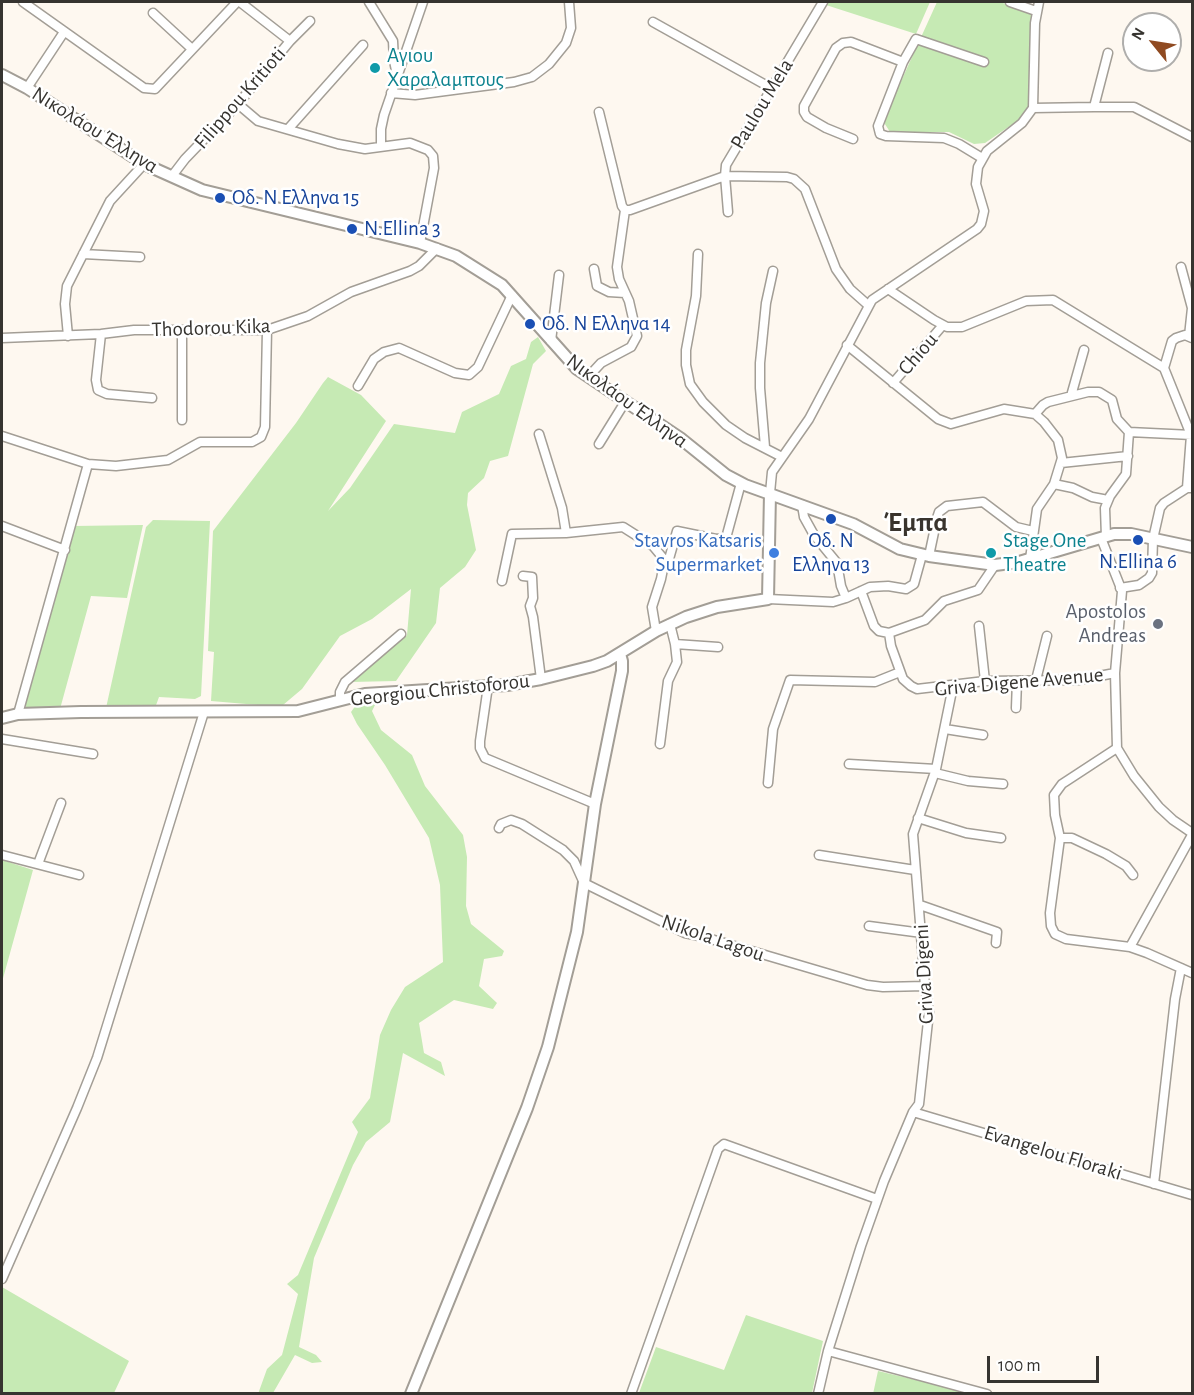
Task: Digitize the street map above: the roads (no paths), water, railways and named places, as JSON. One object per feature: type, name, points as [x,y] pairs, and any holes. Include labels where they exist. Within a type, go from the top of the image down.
[{"type":"street","points":[[23,2],[144,88],[155,89],[238,2],[290,41]]},
{"type":"street","points":[[369,2],[393,41],[397,75]]},
{"type":"street","points":[[381,146],[381,129],[391,93],[423,2]]},
{"type":"street","points":[[391,93],[416,95],[514,82],[532,77],[549,64],[566,43],[571,28],[569,2]]},
{"type":"street","name":"Paulou Mela","points":[[728,212],[725,176],[729,159],[823,2]]},
{"type":"street","points":[[768,599],[772,472],[809,419],[868,305],[877,294],[888,289],[977,229],[981,224],[984,211],[977,190],[976,177],[982,158],[993,145],[1022,123],[1033,108],[1038,6],[1010,2]]},
{"type":"street","points":[[153,13],[192,49]]},
{"type":"street","name":"Filippou Kritioti","points":[[172,176],[310,21]]},
{"type":"street","points":[[653,22],[771,88]]},
{"type":"street","points":[[27,88],[64,32]]},
{"type":"street","points":[[982,158],[944,138],[892,138],[880,134],[879,121],[903,62],[916,39],[984,62]]},
{"type":"street","points":[[393,41],[408,45]]},
{"type":"street","points":[[853,139],[826,128],[807,117],[804,112],[804,106],[836,48],[843,43],[850,42],[903,62]]},
{"type":"street","points":[[290,129],[363,45]]},
{"type":"street","points":[[1094,107],[1107,53]]},
{"type":"street","name":"Νικολάου Έλληνα","points":[[2,75],[27,88],[144,164],[202,190],[420,243],[437,248],[483,272],[498,281],[512,295],[569,362],[680,438],[726,475],[741,483],[853,524],[900,549],[926,556],[995,565],[1030,559],[1122,534],[1192,546]]},
{"type":"street","points":[[237,104],[258,121],[351,147],[365,149],[416,144],[428,150],[433,156],[434,168],[420,243]]},
{"type":"street","points":[[1033,108],[1134,107],[1192,137]]},
{"type":"street","points":[[588,377],[601,363],[626,351],[635,342],[637,336],[629,301],[619,279],[617,267],[625,210],[622,206],[599,112]]},
{"type":"street","points":[[68,336],[66,286],[110,201],[144,164]]},
{"type":"street","points":[[625,210],[725,176],[786,177],[799,182],[805,189],[836,269],[850,288],[868,305]]},
{"type":"street","name":"Thodorou Kika","points":[[2,338],[101,334],[134,330],[267,330],[308,316],[351,292],[410,271],[419,266],[437,248]]},
{"type":"street","points":[[84,254],[140,257]]},
{"type":"street","points":[[698,254],[697,288],[686,350],[690,384],[726,425],[745,438],[782,457]]},
{"type":"street","points":[[1164,368],[1172,341],[1178,336],[1191,337],[1192,308],[1181,267]]},
{"type":"street","points":[[594,269],[597,286],[609,292],[625,293]]},
{"type":"street","points":[[765,447],[759,388],[766,303],[772,271]]},
{"type":"street","points":[[551,341],[559,275]]},
{"type":"street","points":[[888,289],[943,326],[962,327],[1026,301],[1053,300],[1164,368],[1192,435],[1190,488],[1161,505],[1153,539],[1152,573],[1149,578],[1139,585],[1120,588]]},
{"type":"street","points":[[358,386],[374,359],[384,352],[399,348],[455,374],[470,375],[478,367],[512,295]]},
{"type":"street","name":"Chiou","points":[[893,383],[943,326]]},
{"type":"street","points":[[182,330],[182,420]]},
{"type":"street","points":[[2,436],[88,464],[116,466],[168,460],[200,442],[252,442],[261,437],[265,427],[267,330]]},
{"type":"street","points":[[101,334],[96,380],[98,390],[107,394],[152,398]]},
{"type":"street","points":[[847,345],[938,419],[951,424],[1005,409],[1035,414],[1044,422],[1058,440],[1062,452],[1061,463],[1054,484],[1037,509],[1030,559]]},
{"type":"street","points":[[1071,396],[1084,350]]},
{"type":"street","points":[[1035,414],[1045,403],[1094,392],[1109,397],[1117,419],[1129,432],[1192,435]]},
{"type":"street","points":[[599,444],[625,402]]},
{"type":"street","points":[[1129,432],[1126,474],[1108,500],[1103,538],[1122,598],[1115,673],[1117,748],[1123,761],[1148,795],[1173,820],[1192,834],[1130,947]]},
{"type":"street","points":[[539,434],[562,507],[566,533]]},
{"type":"street","points":[[1061,463],[1128,456]]},
{"type":"street","points":[[18,714],[88,464]]},
{"type":"street","points":[[663,561],[669,559],[677,531],[716,539],[726,538],[741,483]]},
{"type":"street","points":[[1054,484],[1108,500]]},
{"type":"street","points":[[926,556],[939,512],[947,506],[983,502],[1016,527],[1034,531]]},
{"type":"street","points":[[802,505],[804,517],[814,535],[837,563],[841,586],[846,598]]},
{"type":"street","points":[[2,526],[65,550]]},
{"type":"street","points":[[502,581],[512,534],[566,533],[623,528],[653,546],[663,561],[661,579],[652,607],[656,631]]},
{"type":"street","name":"Georgiou Christoforou","points":[[2,721],[18,714],[298,711],[378,693],[488,686],[541,679],[593,666],[620,654],[670,624],[717,607],[768,599],[833,602],[879,586],[906,590],[914,584],[926,556]]},
{"type":"street","points":[[861,591],[874,626],[879,631],[889,633],[925,620],[944,601],[978,590],[995,565]]},
{"type":"street","points":[[523,576],[532,577],[533,598],[530,606],[541,679]]},
{"type":"street","points":[[660,744],[667,686],[676,662],[675,644],[670,624]]},
{"type":"street","points":[[979,626],[985,681]]},
{"type":"street","points":[[768,783],[773,729],[790,680],[875,682],[900,672],[889,633]]},
{"type":"street","points":[[340,700],[340,692],[345,682],[401,634]]},
{"type":"street","points":[[1036,680],[1047,636]]},
{"type":"street","points":[[675,644],[718,647]]},
{"type":"street","points":[[411,1394],[538,1077],[577,932],[595,804],[622,671],[620,654]]},
{"type":"street","name":"Griva Digene Avenue","points":[[900,672],[906,683],[917,689],[985,681],[1078,680],[1115,673]]},
{"type":"street","points":[[1016,708],[1017,681]]},
{"type":"street","points":[[488,686],[480,741],[480,748],[485,758],[595,804]]},
{"type":"street","name":"Griva Digeni","points":[[818,1394],[847,1287],[878,1198],[913,1112],[919,1104],[928,1024],[928,1003],[913,834],[936,771],[953,686]]},
{"type":"street","points":[[2,1279],[97,1058],[204,712]]},
{"type":"street","points":[[945,729],[983,735]]},
{"type":"street","points":[[2,739],[93,754]]},
{"type":"street","points":[[1117,748],[1062,784],[1054,795],[1053,804],[1060,838],[1050,913],[1052,930],[1066,939],[1130,947],[1189,970],[1175,999],[1154,1184]]},
{"type":"street","points":[[849,764],[936,771],[968,781],[1003,784]]},
{"type":"street","points":[[38,864],[61,803]]},
{"type":"street","points":[[918,818],[966,833],[1001,838]]},
{"type":"street","points":[[499,828],[501,824],[511,820],[522,824],[563,850],[574,861],[584,883]]},
{"type":"street","points":[[1060,838],[1072,838],[1106,854],[1126,866],[1133,875]]},
{"type":"street","points":[[2,855],[79,875]]},
{"type":"street","points":[[819,855],[915,870]]},
{"type":"street","name":"Nikola Lagou","points":[[584,883],[685,933],[867,985],[925,986]]},
{"type":"street","points":[[920,905],[997,932],[996,943]]},
{"type":"street","points":[[868,926],[922,933]]},
{"type":"street","name":"Evangelou Floraki","points":[[913,1112],[1192,1195]]},
{"type":"street","points":[[631,1394],[718,1149],[724,1144],[878,1198]]},
{"type":"street","points":[[828,1351],[987,1394]]},
{"type":"place","name":"Αγιου Χαραλαμπους","points":[[375,68]]},
{"type":"place","name":"Οδ. Ν Ελληνα 15","points":[[220,198]]},
{"type":"place","name":"N.Ellina 3","points":[[352,229]]},
{"type":"place","name":"Οδ. Ν Ελληνα 14","points":[[530,324]]},
{"type":"place","name":"Οδ. Ν Ελληνα 13","points":[[831,519]]},
{"type":"place","name":"N.Ellina 6","points":[[1138,540]]},
{"type":"place","name":"Stavros Katsaris Supermarket","points":[[774,553]]},
{"type":"place","name":"Stage One Theatre","points":[[991,553]]},
{"type":"place","name":"Apostolos Andreas","points":[[1158,624]]},
{"type":"district","name":"Έμπα","points":[[916,523]]}]
